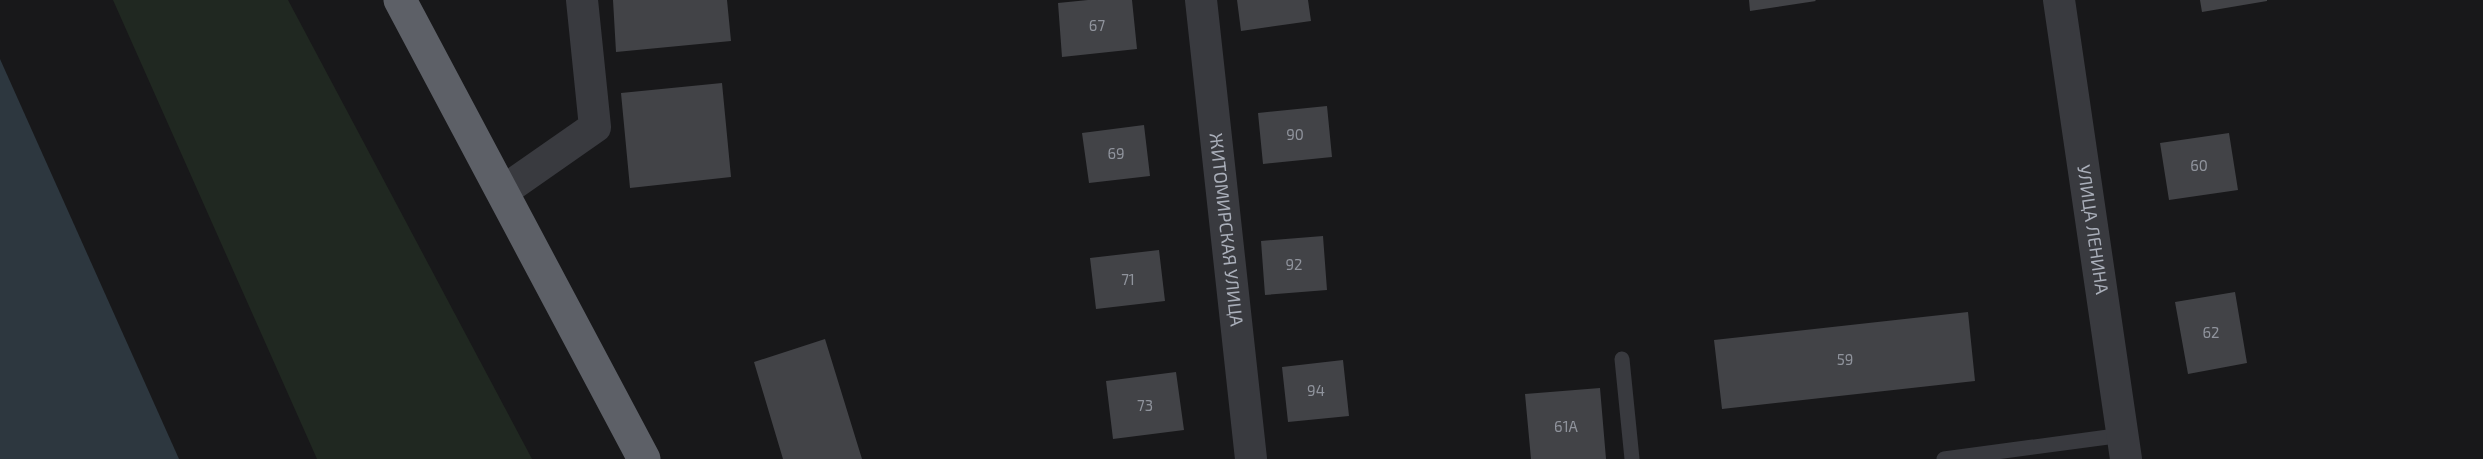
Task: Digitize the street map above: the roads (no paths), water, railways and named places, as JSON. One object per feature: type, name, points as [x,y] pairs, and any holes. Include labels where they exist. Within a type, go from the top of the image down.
[{"type":"highway","points":[[400,0],[644,459]]},
{"type":"street","points":[[502,192],[595,127],[582,0]]},
{"type":"street","name":"ЖИТОМИРСКАЯ УЛИЦА","points":[[1202,0],[1251,459]]},
{"type":"street","name":"УЛИЦА ЛЕНИНА","points":[[2059,0],[2125,447]]},
{"type":"lane","points":[[1622,359],[1632,459]]},
{"type":"lane","points":[[1944,459],[2125,447]]}]
